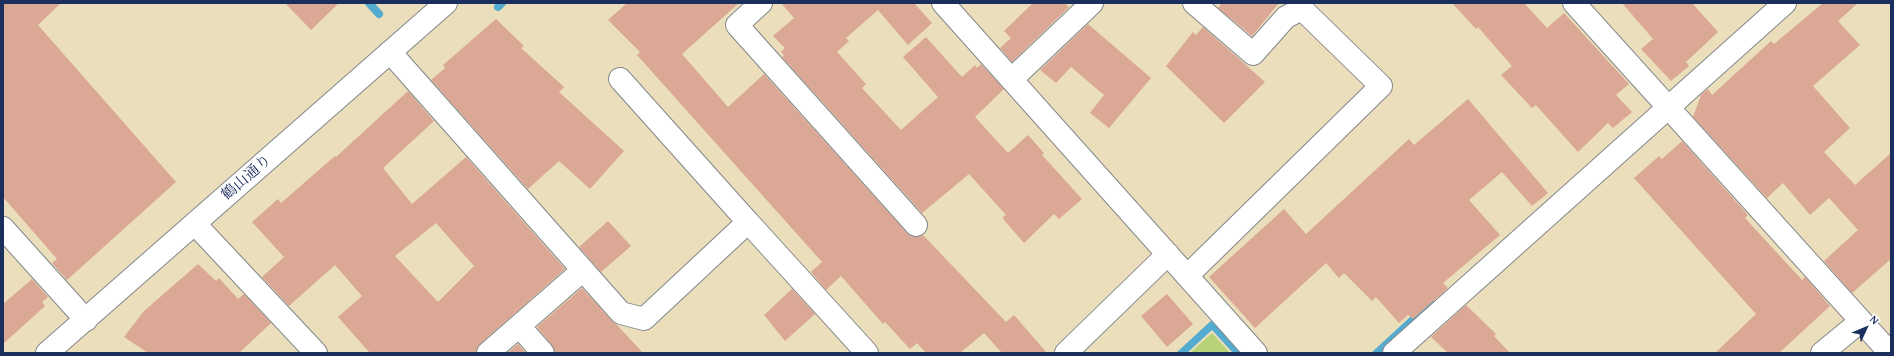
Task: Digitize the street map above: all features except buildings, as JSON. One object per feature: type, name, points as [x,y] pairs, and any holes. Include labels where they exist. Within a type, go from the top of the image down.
[{"type":"street","name":"鶴山通り","points":[[47,353],[446,3]]},
{"type":"street","points":[[761,3],[737,25],[916,225]]},
{"type":"street","points":[[943,3],[1256,353]]},
{"type":"street","points":[[1012,79],[1092,3]]},
{"type":"street","points":[[1187,276],[1381,86],[1302,9],[1286,17],[1252,54],[1194,3]]},
{"type":"street","points":[[1574,3],[1890,353]]},
{"type":"street","points":[[1394,353],[1785,3]]},
{"type":"street","points":[[390,52],[621,313],[644,319],[748,222]]},
{"type":"street","points":[[620,79],[867,353]]},
{"type":"street","points":[[195,224],[316,353]]},
{"type":"street","points":[[3,228],[86,320]]},
{"type":"street","points":[[1066,353],[1168,254]]},
{"type":"street","points":[[488,353],[583,270]]},
{"type":"street","points":[[1822,353],[1861,321]]},
{"type":"street","points":[[520,326],[543,353]]},
{"type":"green space","points":[[1212,333],[1230,353],[1190,353]]},
{"type":"water","points":[[1433,296],[1436,306],[1381,353],[1371,353]]},
{"type":"water","points":[[1214,318],[1245,353],[1233,353],[1212,330],[1187,353],[1176,353]]},
{"type":"waterway","points":[[369,3],[379,14]]},
{"type":"waterway","points":[[498,7],[502,3]]}]
